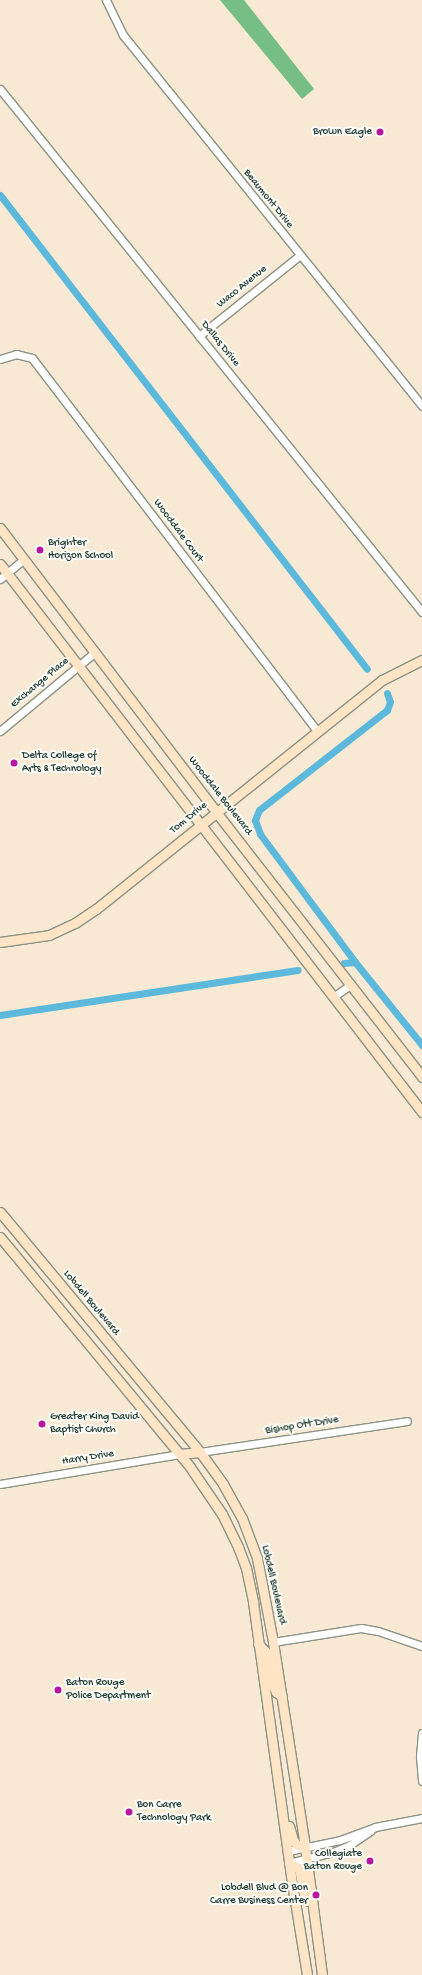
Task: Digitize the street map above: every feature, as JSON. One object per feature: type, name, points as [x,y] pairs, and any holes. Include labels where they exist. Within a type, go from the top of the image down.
[{"type":"main road","name":"Wooddale Boulevard","points":[[0,528],[216,812],[422,1077]]},
{"type":"main road","points":[[0,564],[3,576],[78,666],[422,1112]]},
{"type":"main road","name":"Tom Drive","points":[[0,942],[49,935],[75,923],[96,909],[382,680],[422,660]]},
{"type":"main road","name":"Lobdell Boulevard","points":[[0,1212],[200,1452],[223,1484],[244,1524],[257,1558],[273,1642],[305,1847],[322,1975]]},
{"type":"main road","name":"Lobdell Boulevard","points":[[0,1237],[180,1454],[212,1497],[238,1547],[246,1568],[253,1602],[289,1863],[307,1975]]},
{"type":"main road","points":[[80,1334],[92,1323]]},
{"type":"main road","points":[[180,1454],[200,1452]]},
{"type":"main road","points":[[258,1644],[273,1642]]},
{"type":"main road","points":[[258,1644],[266,1652],[272,1683],[276,1692],[282,1696]]},
{"type":"main road","points":[[281,1799],[287,1807],[293,1840],[297,1845],[305,1847]]},
{"type":"main road","points":[[289,1863],[299,1868],[305,1898],[312,1905]]},
{"type":"street","name":"Beaumont Drive","points":[[106,0],[123,35],[422,406]]},
{"type":"street","name":"Dallas Drive","points":[[0,89],[422,612]]},
{"type":"street","name":"Waco Avenue","points":[[199,336],[300,256]]},
{"type":"street","name":"Wooddale Court","points":[[0,359],[16,354],[32,358],[318,731]]},
{"type":"street","points":[[3,576],[24,559]]},
{"type":"street","name":"Exchange Place","points":[[0,731],[95,652]]},
{"type":"street","points":[[333,996],[350,985]]},
{"type":"street","name":"Bishop Ott Drive","points":[[200,1452],[407,1420]]},
{"type":"street","name":"Harry Drive","points":[[0,1484],[180,1454]]},
{"type":"street","points":[[273,1642],[361,1628],[378,1631],[422,1646]]},
{"type":"street","points":[[422,1733],[420,1757],[422,1780]]},
{"type":"street","points":[[288,1851],[340,1840],[375,1827],[422,1818]]},
{"type":"street","points":[[289,1863],[306,1860],[348,1846],[363,1838],[375,1827]]},
{"type":"green space","points":[[220,0],[244,0],[314,89],[302,99]]},
{"type":"waterway","points":[[0,195],[367,669]]},
{"type":"waterway","points":[[387,693],[390,702],[387,710],[259,810],[255,820],[260,834],[355,962],[422,1045]]},
{"type":"waterway","points":[[344,963],[355,962]]},
{"type":"waterway","points":[[0,1015],[298,970]]},
{"type":"place","name":"Brown Eagle","points":[[380,132]]},
{"type":"place","name":"Brighter Horizon School","points":[[40,550]]},
{"type":"place","name":"Delta College of Arts & Technology","points":[[14,763]]},
{"type":"place","name":"Greater King David Baptist Church","points":[[42,1424]]},
{"type":"place","name":"Baton Rouge Police Department","points":[[58,1690]]},
{"type":"place","name":"Bon Carre Technology Park","points":[[129,1812]]},
{"type":"place","name":"Collegiate Baton Rouge","points":[[370,1861]]},
{"type":"place","name":"Lobdell Blvd @ Bon Carre Business Center","points":[[316,1895]]}]
